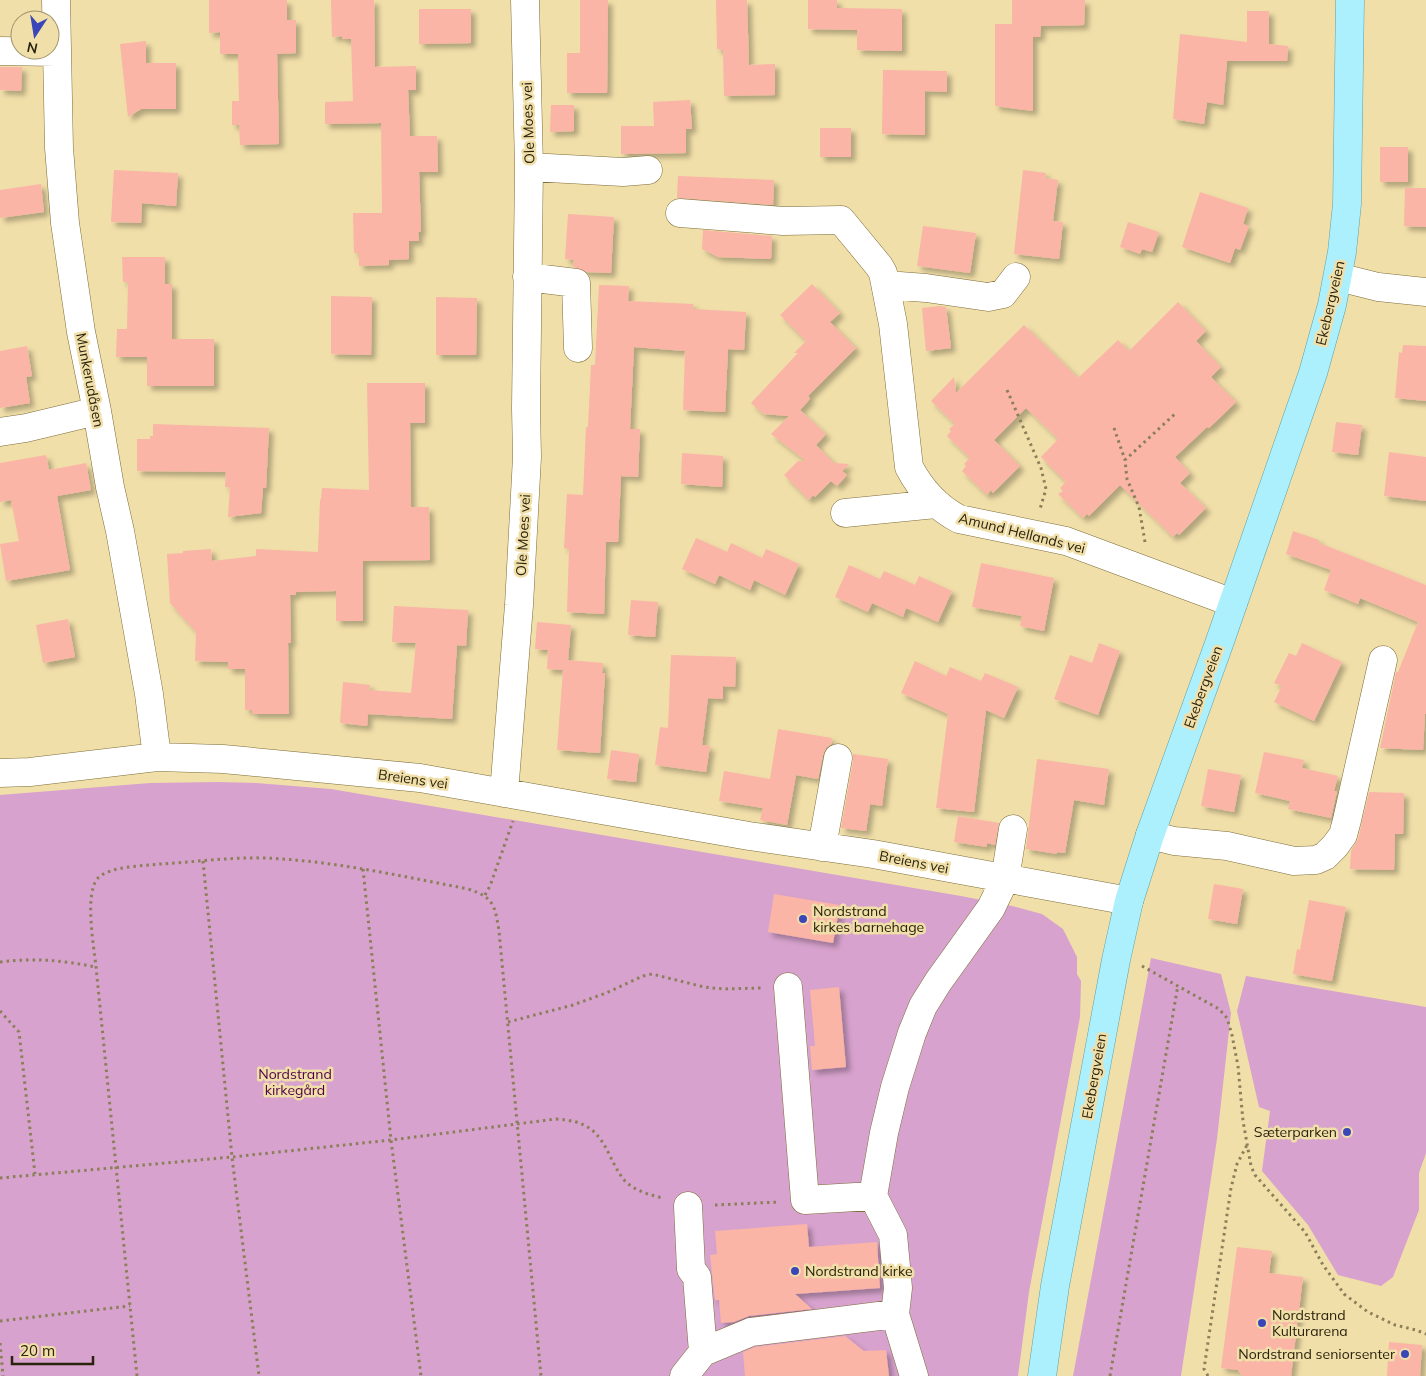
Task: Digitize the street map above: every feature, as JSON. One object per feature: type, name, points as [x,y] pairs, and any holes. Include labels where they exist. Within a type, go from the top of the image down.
[{"type":"main road","name":"Ekebergveien","points":[[1042,1376],[1057,1276],[1116,960],[1129,902],[1150,835],[1233,603],[1320,349],[1338,277],[1347,204],[1350,0]]},
{"type":"street","name":"Ole Moes vei","points":[[504,793],[519,605],[528,457],[526,408],[529,167],[525,0]]},
{"type":"street","name":"Munkerudåsen","points":[[56,60],[64,223],[81,332],[120,531],[149,694],[157,756]]},
{"type":"street","points":[[529,167],[623,172],[648,170]]},
{"type":"street","name":"Amund Hellands vei","points":[[680,213],[783,221],[841,220],[883,272],[893,324],[908,468],[920,487],[948,514],[959,519],[1066,541],[1233,603]]},
{"type":"street","points":[[528,276],[576,283],[578,348]]},
{"type":"street","points":[[886,285],[926,288],[988,297],[1003,294],[1008,290],[1016,276]]},
{"type":"street","points":[[1338,277],[1378,287],[1426,292]]},
{"type":"street","points":[[0,432],[26,428],[97,411]]},
{"type":"street","points":[[845,513],[936,504]]},
{"type":"street","points":[[1150,835],[1174,841],[1227,846],[1294,861],[1316,860],[1325,856],[1343,835],[1383,660]]},
{"type":"street","name":"Breiens vei","points":[[0,773],[30,772],[157,756],[223,758],[420,778],[739,834],[873,854],[1129,902]]},
{"type":"street","points":[[822,847],[838,758]]},
{"type":"street","points":[[914,1376],[895,1314],[898,1288],[893,1235],[873,1196],[890,1105],[912,1033],[923,1006],[959,951],[980,925],[1005,879],[1012,829]]},
{"type":"street","points":[[788,987],[805,1200],[873,1196]]},
{"type":"street","points":[[688,1206],[691,1269],[697,1277],[703,1352]]},
{"type":"street","points":[[684,1376],[703,1352],[751,1332],[895,1314]]},
{"type":"path","points":[[1007,390],[1041,468],[1046,489],[1032,534]]},
{"type":"path","points":[[1125,460],[1177,412]]},
{"type":"path","points":[[1114,428],[1125,460],[1127,479],[1139,507],[1146,549],[1139,569]]},
{"type":"path","points":[[486,895],[514,819]]},
{"type":"path","points":[[137,1376],[96,967],[91,898],[93,886],[97,879],[105,873],[136,866],[203,860],[273,859],[318,862],[363,869],[468,889],[486,895],[490,900],[496,915],[508,1022],[541,1376]]},
{"type":"path","points":[[203,860],[232,1157],[259,1376]]},
{"type":"path","points":[[363,869],[391,1140],[421,1376]]},
{"type":"path","points":[[0,962],[27,959],[64,961],[96,967]]},
{"type":"path","points":[[1139,965],[1219,1009],[1227,1018],[1238,1066],[1243,1121],[1251,1166],[1255,1175],[1305,1232],[1323,1266],[1344,1294],[1368,1312],[1395,1325],[1426,1334]]},
{"type":"path","points":[[508,1022],[574,1004],[652,974],[704,987],[723,989],[788,987]]},
{"type":"path","points":[[1110,1376],[1178,986]]},
{"type":"path","points":[[0,1011],[19,1032],[36,1174]]},
{"type":"path","points":[[0,1178],[232,1157],[391,1140],[556,1119],[569,1120],[587,1126],[602,1139],[618,1172],[626,1182],[650,1195],[674,1200],[688,1206],[805,1200]]},
{"type":"path","points":[[1208,1376],[1204,1369],[1231,1188],[1237,1164],[1247,1145]]},
{"type":"path","points":[[0,1321],[130,1306]]},
{"type":"path","points":[[0,1343],[3,1376]]},
{"type":"green space","name":"Nordstrand kirkegård","points":[[218,782],[331,789],[961,896],[1042,914],[1063,929],[1077,957],[1077,974],[1081,981],[1080,1017],[1029,1292],[1018,1376],[0,1376],[0,795],[150,783]]},
{"type":"green space","points":[[1151,958],[1221,974],[1231,1013],[1217,1139],[1181,1376],[1073,1376]]},
{"type":"green space","name":"Sæterparken","points":[[1246,976],[1426,1007],[1426,1153],[1419,1173],[1419,1210],[1393,1277],[1381,1286],[1338,1275],[1308,1225],[1262,1171],[1270,1111],[1259,1107],[1237,1011]]},
{"type":"building","points":[[209,0],[287,0],[287,20],[296,20],[296,53],[277,54],[279,144],[240,145],[239,125],[232,125],[232,101],[239,101],[238,54],[220,54],[220,32],[209,33]]},
{"type":"building","points":[[331,0],[374,0],[375,67],[416,66],[416,90],[408,90],[410,136],[437,136],[438,172],[419,172],[421,232],[418,232],[419,241],[409,241],[409,259],[389,260],[389,265],[359,266],[359,253],[354,253],[353,213],[382,213],[381,123],[325,124],[325,102],[353,101],[351,39],[342,39],[342,36],[332,37]]},
{"type":"building","points":[[580,0],[608,0],[607,93],[567,93],[567,53],[580,53]]},
{"type":"building","points":[[716,0],[747,0],[749,65],[775,64],[775,95],[724,96],[723,50],[717,49]]},
{"type":"building","points":[[808,0],[837,0],[837,8],[902,9],[902,51],[857,50],[857,30],[808,29]]},
{"type":"building","points":[[1012,0],[1085,0],[1084,25],[1041,26],[1040,37],[1033,37],[1033,111],[995,106],[995,24],[1012,24]]},
{"type":"building","points":[[419,9],[471,9],[471,43],[419,44]]},
{"type":"building","points":[[1247,11],[1269,11],[1269,44],[1288,46],[1287,61],[1227,61],[1223,105],[1207,102],[1204,124],[1173,119],[1180,34],[1247,42]]},
{"type":"building","points":[[146,41],[146,63],[176,63],[176,109],[141,109],[128,117],[120,44]]},
{"type":"building","points":[[0,67],[22,67],[21,91],[0,90]]},
{"type":"building","points":[[883,70],[947,71],[947,92],[925,91],[925,135],[882,134]]},
{"type":"building","points":[[690,100],[692,129],[686,129],[686,153],[621,154],[621,126],[654,126],[653,102]]},
{"type":"building","points":[[551,105],[574,105],[574,131],[550,132]]},
{"type":"building","points":[[820,128],[851,128],[851,157],[820,157]]},
{"type":"building","points":[[1380,147],[1408,147],[1408,182],[1380,182]]},
{"type":"building","points":[[114,170],[178,173],[176,206],[142,203],[141,223],[111,222]]},
{"type":"building","points":[[1023,170],[1046,173],[1045,178],[1058,180],[1053,221],[1063,222],[1059,259],[1014,254]]},
{"type":"building","points":[[678,176],[774,180],[773,205],[677,198]]},
{"type":"building","points":[[41,184],[44,212],[0,218],[0,190]]},
{"type":"building","points":[[1405,188],[1426,188],[1426,227],[1404,226]]},
{"type":"building","points":[[1200,192],[1248,208],[1243,224],[1249,226],[1240,250],[1235,248],[1230,263],[1182,247]]},
{"type":"building","points":[[568,214],[614,217],[611,273],[586,272],[573,267],[574,260],[565,259]]},
{"type":"building","points":[[1128,222],[1159,232],[1152,252],[1142,249],[1140,254],[1120,247]]},
{"type":"building","points":[[923,226],[976,233],[970,273],[917,266]]},
{"type":"building","points":[[703,230],[772,236],[771,259],[718,257],[702,249]]},
{"type":"building","points":[[122,257],[165,257],[165,284],[172,284],[172,339],[214,339],[214,386],[147,386],[147,357],[116,357],[117,329],[127,329],[128,282],[123,282]]},
{"type":"building","points":[[812,284],[840,313],[830,322],[856,348],[808,396],[810,399],[800,410],[826,434],[816,445],[834,463],[849,464],[842,471],[847,475],[837,486],[831,481],[815,497],[813,495],[809,500],[784,475],[798,461],[806,461],[771,434],[789,416],[763,414],[751,403],[798,353],[794,353],[806,341],[780,315]]},
{"type":"building","points":[[599,285],[629,286],[628,301],[693,304],[693,309],[746,312],[744,350],[728,349],[725,412],[683,410],[685,351],[634,347],[630,429],[640,429],[638,477],[621,476],[618,542],[606,542],[604,614],[567,612],[569,549],[564,548],[567,494],[583,495],[586,427],[588,427],[591,365],[595,365]]},
{"type":"building","points":[[331,296],[372,297],[371,355],[331,354]]},
{"type":"building","points":[[436,297],[477,298],[476,355],[436,355]]},
{"type":"building","points":[[1178,302],[1206,331],[1196,341],[1221,367],[1211,377],[1236,402],[1175,457],[1190,473],[1180,483],[1206,508],[1179,535],[1177,533],[1173,537],[1120,485],[1089,516],[1087,514],[1083,518],[1058,494],[1063,491],[1060,488],[1066,482],[1041,457],[1058,439],[1026,408],[994,440],[1020,466],[993,493],[991,490],[987,495],[962,471],[966,466],[964,464],[970,458],[947,436],[951,431],[949,429],[955,424],[931,401],[954,377],[956,393],[1024,325],[1078,378],[1118,340],[1129,351]]},
{"type":"building","points":[[946,307],[951,348],[926,351],[922,308]]},
{"type":"building","points":[[1403,345],[1426,346],[1426,401],[1395,398],[1399,352],[1402,353]]},
{"type":"building","points":[[27,346],[32,376],[26,377],[30,403],[0,408],[0,351]]},
{"type":"building","points":[[367,383],[425,383],[425,423],[410,423],[411,507],[429,507],[430,560],[363,561],[363,621],[336,621],[336,591],[296,592],[296,595],[290,595],[291,643],[288,643],[289,714],[252,714],[252,710],[245,710],[245,669],[228,669],[228,662],[195,661],[196,632],[170,603],[167,554],[211,549],[212,561],[256,556],[256,549],[318,552],[322,488],[369,490]]},
{"type":"building","points":[[1336,422],[1362,425],[1358,455],[1332,452]]},
{"type":"building","points":[[153,424],[269,428],[266,488],[263,488],[261,513],[228,517],[230,487],[225,487],[226,472],[137,471],[137,439],[150,439],[150,436],[153,436]]},
{"type":"building","points":[[1389,452],[1426,457],[1426,501],[1384,496]]},
{"type":"building","points":[[682,453],[723,456],[722,487],[681,484]]},
{"type":"building","points":[[46,455],[49,470],[86,463],[91,490],[57,496],[70,570],[6,581],[0,544],[19,541],[11,500],[0,502],[0,463]]},
{"type":"building","points":[[1293,531],[1426,585],[1426,714],[1423,750],[1380,748],[1396,672],[1398,672],[1418,622],[1360,598],[1358,604],[1324,590],[1331,570],[1286,554]]},
{"type":"building","points":[[696,538],[727,552],[731,543],[762,558],[766,549],[799,564],[785,595],[754,580],[750,590],[719,575],[715,584],[682,569]]},
{"type":"building","points":[[981,563],[1054,578],[1044,631],[1020,626],[1022,616],[972,607]]},
{"type":"building","points":[[849,565],[880,579],[884,571],[915,585],[919,576],[952,591],[938,622],[906,608],[903,617],[872,603],[868,612],[835,597]]},
{"type":"building","points":[[631,600],[658,602],[655,637],[628,635]]},
{"type":"building","points":[[394,606],[468,610],[466,646],[457,645],[452,719],[368,714],[367,726],[340,723],[343,682],[370,685],[369,690],[411,693],[416,643],[392,642]]},
{"type":"building","points":[[68,619],[75,657],[43,663],[36,625]]},
{"type":"building","points":[[537,622],[571,625],[568,660],[603,663],[602,673],[605,673],[600,753],[557,750],[563,670],[547,669],[548,650],[535,649]]},
{"type":"building","points":[[1099,643],[1120,651],[1098,715],[1054,699],[1070,655],[1092,663]]},
{"type":"building","points":[[1302,643],[1342,662],[1314,721],[1274,702],[1282,686],[1274,683],[1289,653],[1296,656]]},
{"type":"building","points":[[671,655],[736,657],[735,687],[723,686],[723,699],[708,698],[702,745],[710,746],[706,772],[655,765],[660,727],[668,728]]},
{"type":"building","points":[[915,661],[946,676],[950,667],[981,681],[985,673],[1018,687],[1004,718],[986,710],[974,812],[936,808],[948,714],[901,693]]},
{"type":"building","points":[[778,729],[832,738],[831,744],[826,748],[823,755],[818,779],[796,775],[787,825],[760,820],[763,808],[719,801],[724,771],[770,779]]},
{"type":"building","points":[[611,750],[639,754],[636,782],[607,779]]},
{"type":"building","points":[[1264,752],[1304,760],[1302,768],[1338,776],[1331,818],[1288,809],[1290,801],[1255,793]]},
{"type":"building","points":[[853,754],[888,759],[882,806],[870,804],[866,831],[841,828]]},
{"type":"building","points":[[1037,759],[1109,769],[1104,805],[1074,800],[1065,853],[1057,852],[1057,854],[1026,849]]},
{"type":"building","points":[[1208,769],[1241,775],[1234,812],[1201,806]]},
{"type":"building","points":[[1369,792],[1404,793],[1403,834],[1395,834],[1394,870],[1350,869],[1351,851],[1358,839]]},
{"type":"building","points":[[958,816],[999,823],[995,845],[987,843],[987,847],[954,842]]},
{"type":"building","points":[[1214,884],[1243,889],[1237,924],[1208,919]]},
{"type":"building","points":[[774,894],[840,905],[833,943],[768,932]]},
{"type":"building","points":[[1309,900],[1346,907],[1332,981],[1293,974],[1297,949],[1300,950]]},
{"type":"building","points":[[839,987],[846,1067],[812,1070],[810,1046],[815,1046],[810,990]]},
{"type":"building","name":"Nordstrand kirke","points":[[807,1224],[809,1247],[877,1242],[880,1288],[795,1294],[812,1309],[749,1316],[734,1322],[721,1323],[719,1300],[715,1300],[710,1255],[717,1254],[715,1231]]},
{"type":"building","name":"Nordstrand Kulturarena","points":[[1237,1247],[1272,1251],[1269,1273],[1303,1277],[1291,1376],[1242,1376],[1238,1370],[1221,1368]]},
{"type":"building","points":[[845,1336],[864,1351],[886,1350],[889,1376],[745,1376],[743,1352],[755,1347]]},
{"type":"building","name":"Nordstrand seniorsenter","points":[[1389,1342],[1422,1345],[1420,1376],[1387,1376]]},
{"type":"place","name":"Nordstrand kirkes barnehage","points":[[803,919]]},
{"type":"place","name":"Sæterparken","points":[[1347,1132]]},
{"type":"place","name":"Nordstrand kirke","points":[[795,1271]]},
{"type":"place","name":"Nordstrand Kulturarena","points":[[1262,1323]]},
{"type":"place","name":"Nordstrand seniorsenter","points":[[1405,1354]]}]
